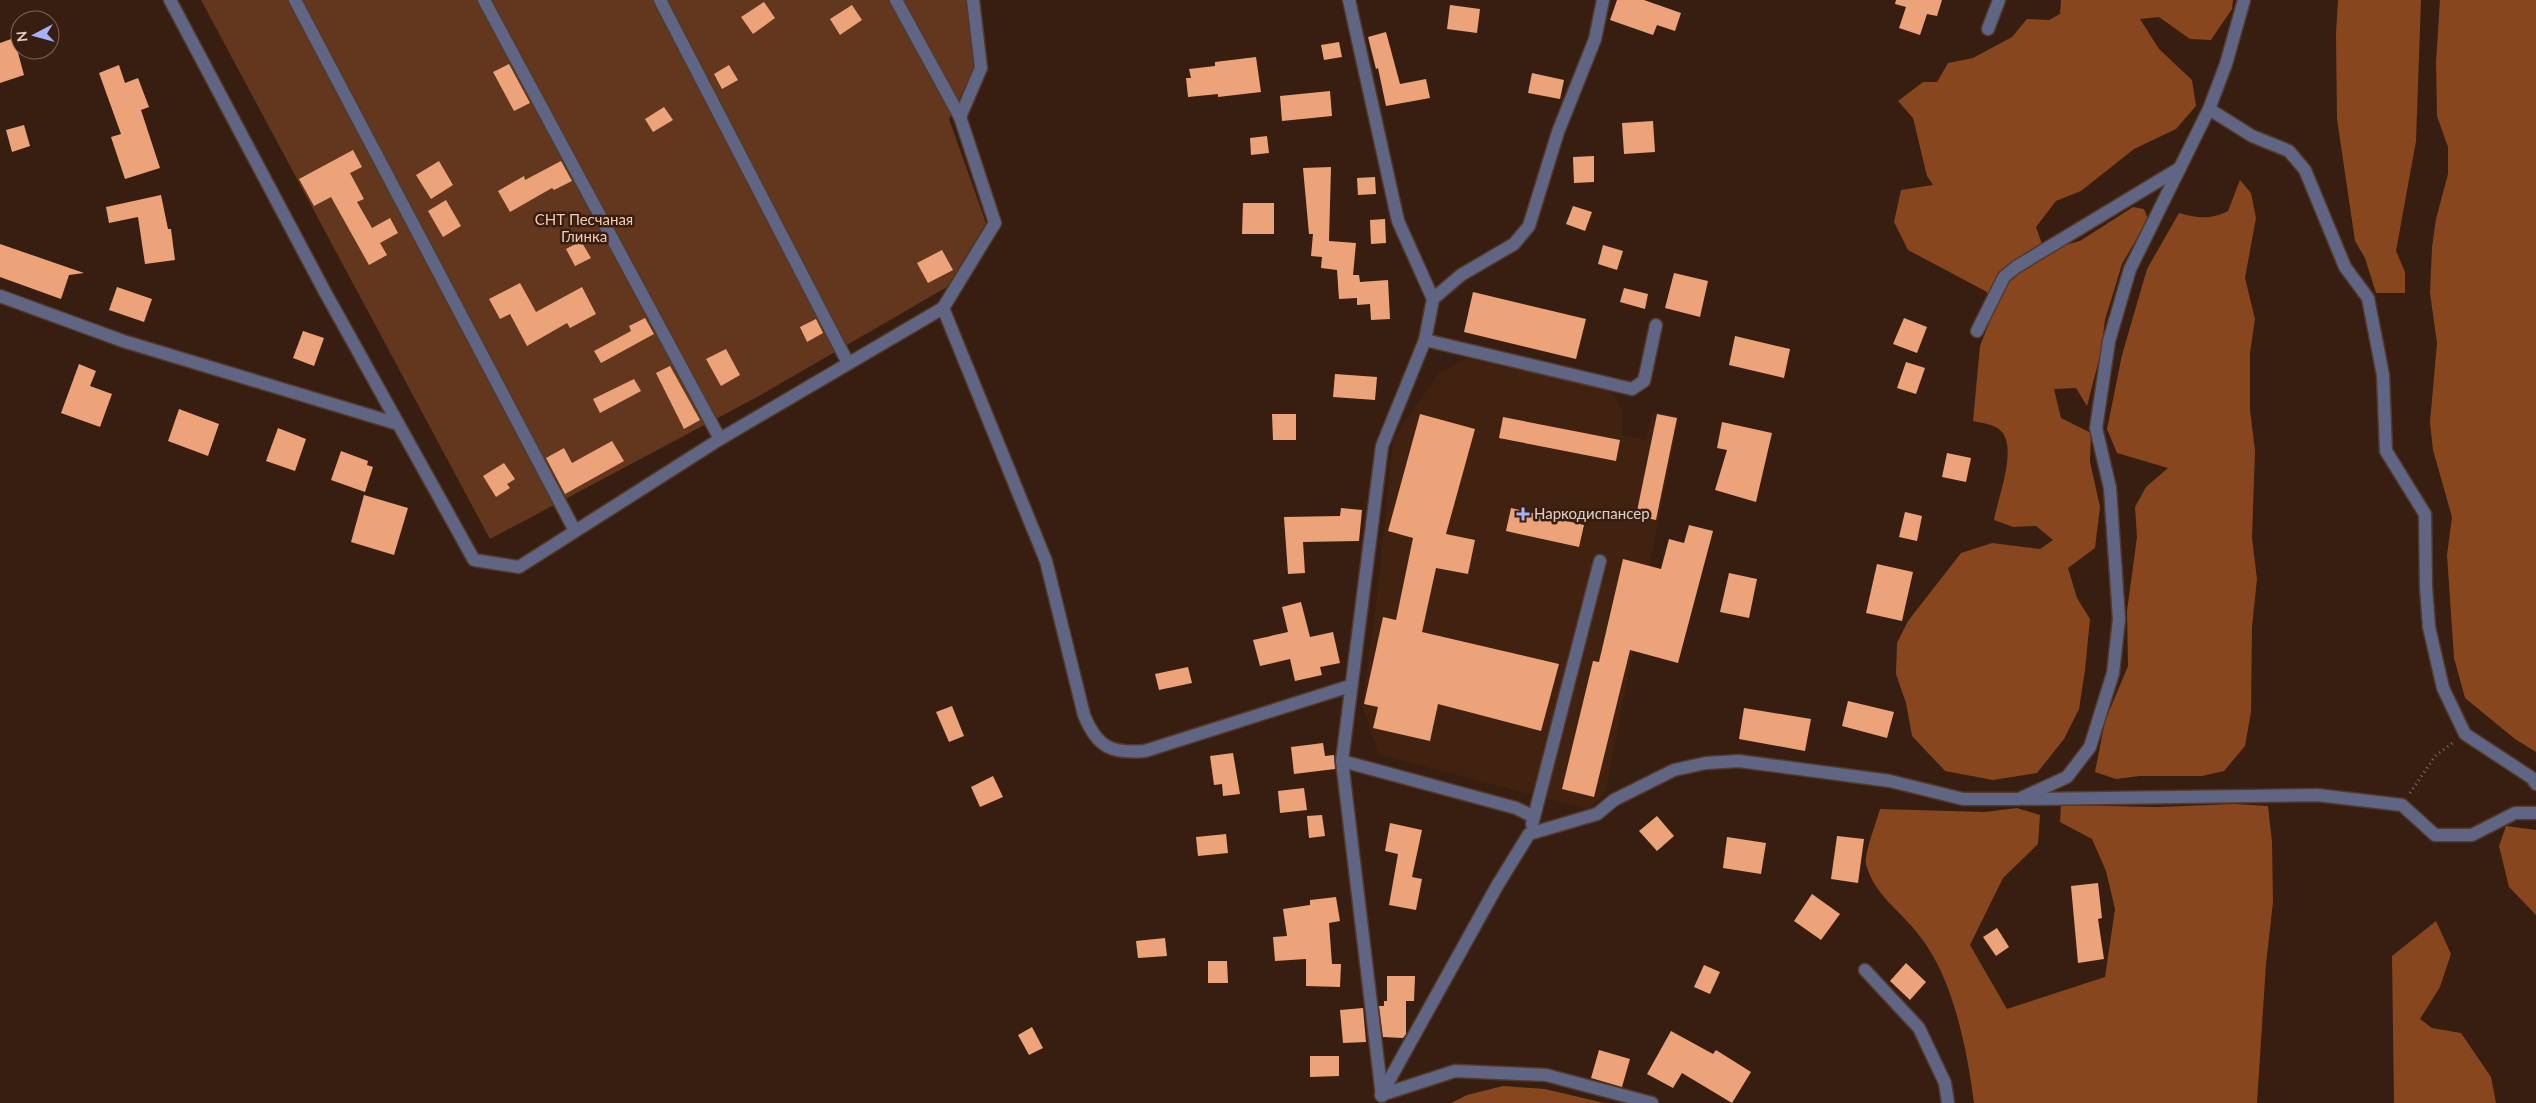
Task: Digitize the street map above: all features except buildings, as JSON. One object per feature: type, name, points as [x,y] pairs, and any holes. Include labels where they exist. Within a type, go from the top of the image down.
[{"type":"street","points":[[170,0],[325,292],[474,560],[519,567],[720,439],[942,308],[995,223],[960,117],[896,0]]},
{"type":"street","points":[[295,0],[575,531]]},
{"type":"street","points":[[484,0],[720,439]]},
{"type":"street","points":[[660,0],[848,364]]},
{"type":"street","points":[[960,117],[981,68],[973,0]]},
{"type":"street","points":[[1349,0],[1398,221],[1433,299],[1425,340],[1382,446],[1350,686],[1342,761],[1382,1099]]},
{"type":"street","points":[[1433,299],[1461,275],[1514,244],[1530,226],[1558,132],[1595,39],[1603,0]]},
{"type":"street","points":[[1988,29],[1998,0]]},
{"type":"street","points":[[2018,799],[2067,777],[2090,747],[2113,673],[2119,619],[2110,488],[2096,428],[2109,341],[2130,269],[2209,109],[2226,64],[2244,0]]},
{"type":"street","points":[[2209,109],[2252,136],[2289,151],[2305,170],[2345,266],[2368,298],[2383,375],[2386,451],[2425,514],[2426,587],[2429,627],[2443,688],[2464,734],[2532,778],[2536,784]]},
{"type":"street","points":[[1977,331],[2004,277],[2016,267],[2181,168]]},
{"type":"street","points":[[0,296],[123,341],[398,424]]},
{"type":"street","points":[[942,308],[1046,562],[1084,715],[1099,741],[1112,750],[1126,753],[1145,751],[1350,686]]},
{"type":"street","points":[[1425,340],[1632,389],[1644,381],[1656,325]]},
{"type":"street","points":[[1382,1099],[1497,886],[1529,834],[1600,561]]},
{"type":"street","points":[[1342,761],[1516,808],[1534,817]]},
{"type":"street","points":[[1529,834],[1597,814],[1614,800],[1674,770],[1706,762],[1739,761],[1890,781],[1963,800],[2317,795],[2402,805],[2435,835],[2472,835],[2515,813],[2536,813]]},
{"type":"street","points":[[1865,970],[1919,1028],[1945,1083],[1948,1103]]},
{"type":"street","points":[[1382,1099],[1455,1071],[1546,1075],[1652,1103]]},
{"type":"path","points":[[2402,805],[2436,755],[2464,734]]},
{"type":"shaded area","points":[[2061,0],[2233,0],[2232,9],[2211,40],[2190,39],[2159,17],[2140,19],[2159,49],[2192,80],[2196,106],[2176,129],[2134,149],[2081,191],[2056,201],[2036,227],[2042,244],[2065,245],[2080,241],[2133,207],[2144,209],[2148,219],[2122,264],[2105,320],[2101,352],[2087,406],[2076,388],[2054,389],[2061,418],[2091,433],[2090,462],[2100,507],[2095,548],[2068,568],[2077,598],[2090,619],[2079,709],[2064,739],[2037,773],[1993,780],[1945,771],[1912,736],[1906,703],[1896,674],[1897,643],[1908,621],[1961,553],[1992,543],[2040,549],[2053,540],[2036,526],[2013,527],[1994,520],[2007,462],[2006,440],[2002,432],[1996,427],[1973,421],[1980,346],[1991,318],[1987,292],[1908,250],[1894,222],[1901,190],[1933,185],[1927,176],[1913,118],[1898,101],[1923,82],[1937,82],[1948,63],[1973,58],[2012,37],[2027,19],[2049,20],[2060,14]]},
{"type":"shaded area","points":[[2338,0],[2421,0],[2416,141],[2396,251],[2405,272],[2405,293],[2376,293],[2365,258],[2355,241],[2337,119],[2336,34]]},
{"type":"shaded area","points":[[2440,0],[2536,0],[2536,752],[2515,739],[2465,698],[2454,658],[2447,555],[2452,517],[2433,450],[2430,422],[2437,343],[2430,293],[2432,247],[2436,219],[2448,174],[2448,147],[2437,116],[2436,62]]},
{"type":"shaded area","points":[[2240,180],[2251,193],[2256,218],[2245,278],[2255,319],[2250,353],[2250,410],[2255,450],[2252,538],[2257,579],[2252,627],[2251,712],[2245,746],[2224,771],[2202,776],[2140,776],[2116,779],[2095,772],[2105,721],[2128,666],[2127,611],[2137,537],[2135,507],[2146,487],[2168,468],[2117,453],[2107,429],[2122,355],[2147,269],[2179,213],[2204,217],[2215,216],[2228,211]]},
{"type":"shaded area","name":"Наркодиспансер","points":[[1467,358],[1610,390],[1623,410],[1622,435],[1645,440],[1653,411],[1679,417],[1606,790],[1590,810],[1379,755],[1362,706],[1378,587],[1393,439],[1439,373]]},
{"type":"shaded area","points":[[2234,804],[2268,806],[2272,842],[2273,902],[2266,964],[2257,1103],[1974,1103],[1962,1037],[1941,971],[1918,934],[1875,885],[1866,864],[1869,845],[1880,809],[1985,812],[2017,808],[2040,815],[2038,844],[2003,878],[1970,945],[2007,1009],[2105,977],[2115,909],[2106,871],[2092,839],[2060,822],[2061,805],[2158,807]]},
{"type":"shaded area","points":[[2506,826],[2536,830],[2536,915],[2509,887],[2499,846]]},
{"type":"shaded area","points":[[2436,921],[2451,954],[2440,987],[2420,1019],[2432,1028],[2461,1033],[2491,1077],[2496,1103],[2394,1103],[2392,956]]},
{"type":"shaded area","points":[[1503,1086],[1545,1089],[1604,1103],[1451,1103],[1467,1095]]},
{"type":"green space","name":"СНТ Песчаная Глинка","points":[[201,0],[967,0],[974,69],[949,119],[986,223],[947,287],[759,396],[490,539]]},
{"type":"place","name":"Наркодиспансер","points":[[1523,514]]}]
